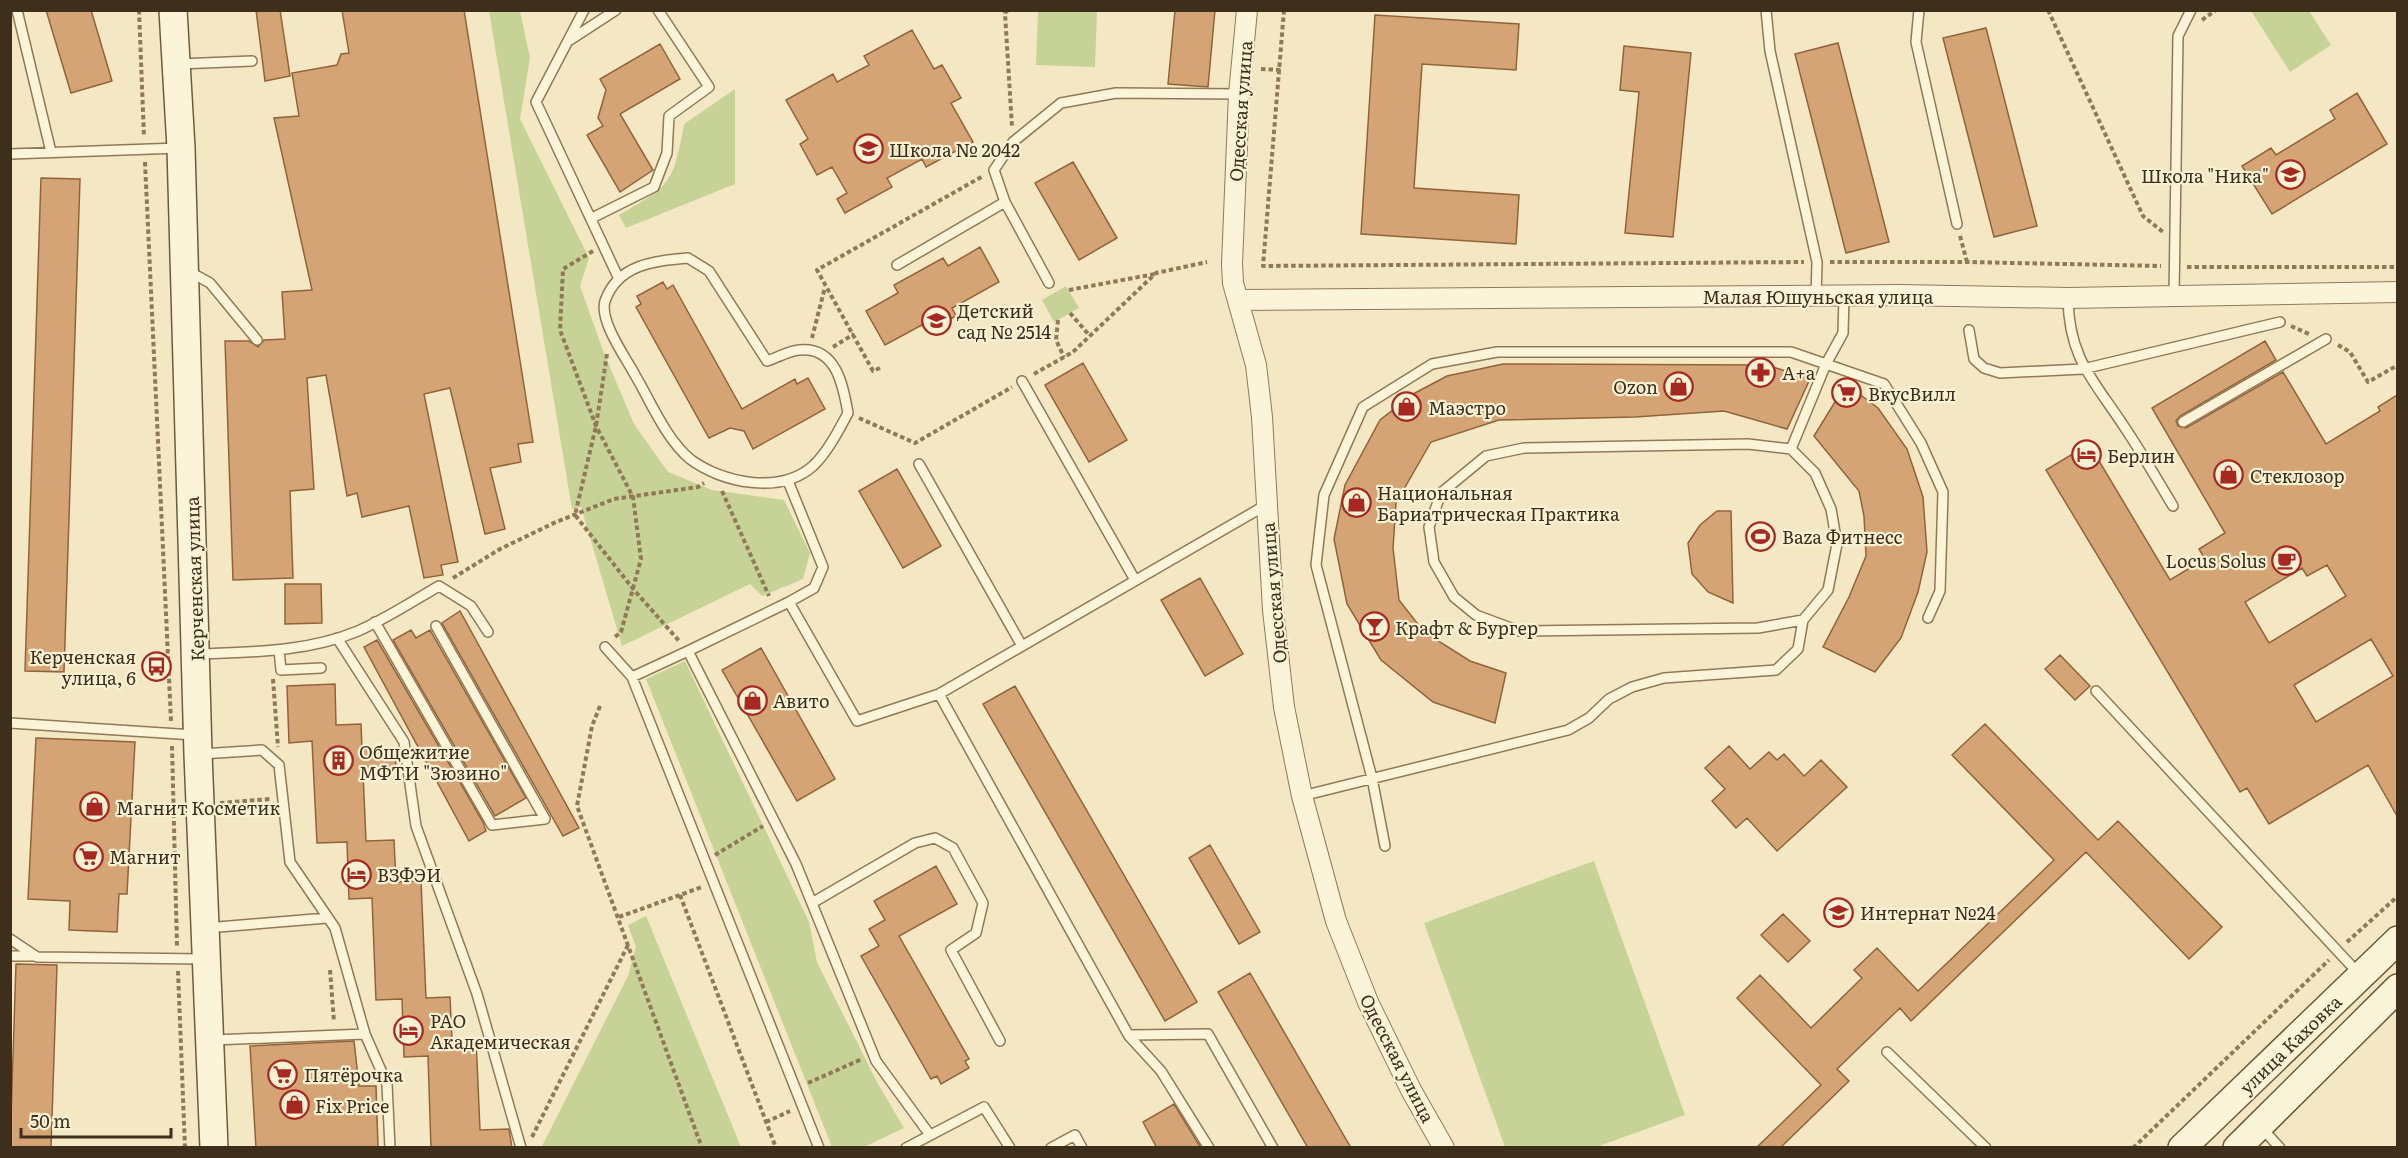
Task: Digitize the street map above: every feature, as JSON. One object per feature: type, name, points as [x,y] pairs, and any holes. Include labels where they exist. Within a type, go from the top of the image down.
[{"type":"street","name":"Керченская улица","points":[[173,10],[182,148],[198,745],[214,1148]]},
{"type":"street","name":"Одесская улица","points":[[1247,10],[1239,94],[1232,264],[1238,300],[1256,365],[1262,417],[1272,610],[1280,675],[1302,796],[1336,921],[1368,1002],[1411,1090],[1444,1148]]},
{"type":"street","name":"Малая Юшуньская улица","points":[[1238,300],[1816,296],[2068,298],[2397,292]]},
{"type":"street","name":"улица Каховка","points":[[2182,1148],[2397,940]]},
{"type":"street","name":"улица Каховка","points":[[2237,1148],[2397,988]]},
{"type":"lane","points":[[17,10],[51,152]]},
{"type":"lane","points":[[584,10],[537,102],[618,277]]},
{"type":"lane","points":[[568,42],[616,10]]},
{"type":"lane","points":[[592,218],[654,187],[667,153],[669,116],[709,87],[658,10]]},
{"type":"lane","points":[[1766,10],[1770,51],[1817,262],[1816,296]]},
{"type":"lane","points":[[1920,10],[1916,42],[1957,224]]},
{"type":"lane","points":[[2174,296],[2178,36],[2191,10]]},
{"type":"lane","points":[[176,64],[252,61]]},
{"type":"lane","points":[[1049,283],[1005,202],[994,170],[1013,142],[1061,104],[1116,93],[1239,94]]},
{"type":"lane","points":[[10,154],[182,148]]},
{"type":"lane","points":[[897,265],[1005,202]]},
{"type":"lane","points":[[687,258],[709,271],[767,361],[798,350],[822,353],[836,368],[848,413],[839,430],[813,466],[788,481],[751,482],[716,475],[689,458],[670,434],[610,332],[604,303],[618,277],[649,262],[687,258]]},
{"type":"lane","points":[[185,270],[210,283],[256,340]]},
{"type":"lane","points":[[1791,449],[1826,364],[1843,333],[1844,296]]},
{"type":"lane","points":[[2068,298],[2068,326],[2083,369],[2127,431],[2173,506]]},
{"type":"lane","points":[[1969,330],[1974,359],[1984,368],[2000,373],[2028,373],[2083,369],[2280,322]]},
{"type":"lane","points":[[2183,422],[2326,339]]},
{"type":"lane","points":[[1385,846],[1372,778],[1316,565],[1324,495],[1363,407],[1432,364],[1497,352],[1791,352],[1884,384],[1921,443],[1943,492],[1940,591],[1928,618]]},
{"type":"lane","points":[[1022,381],[1135,580]]},
{"type":"lane","points":[[1302,796],[1568,730],[1624,691],[1664,678],[1776,670],[1798,649],[1803,620],[1828,590],[1837,544],[1832,508],[1815,473],[1791,449],[1748,444],[1536,448],[1486,456],[1441,493],[1429,527],[1434,562],[1454,597],[1476,615],[1520,631],[1758,628],[1803,620]]},
{"type":"lane","points":[[919,464],[1022,645]]},
{"type":"lane","points":[[633,677],[814,588],[823,567],[788,481]]},
{"type":"lane","points":[[789,602],[857,721],[939,694],[1266,505]]},
{"type":"lane","points":[[196,654],[275,651],[337,638],[375,622],[439,586],[471,606],[488,632]]},
{"type":"lane","points":[[375,622],[492,825],[545,819],[436,626]]},
{"type":"lane","points":[[337,638],[404,742],[416,826],[477,994],[524,1146]]},
{"type":"lane","points":[[605,647],[633,677],[819,1148]]},
{"type":"lane","points":[[275,651],[281,670],[321,668]]},
{"type":"lane","points":[[688,651],[773,819],[812,903],[873,1054],[930,1135]]},
{"type":"lane","points":[[2096,691],[2361,976]]},
{"type":"lane","points":[[939,694],[1130,1035],[1161,1071],[1209,1148]]},
{"type":"lane","points":[[10,723],[171,734],[198,745],[262,750],[279,765],[290,862],[335,928],[365,1034],[387,1084],[390,1148]]},
{"type":"lane","points":[[812,903],[915,843],[935,838],[953,848],[982,903],[976,933],[951,950],[1000,1041]]},
{"type":"lane","points":[[206,928],[327,918]]},
{"type":"lane","points":[[10,939],[37,957]]},
{"type":"lane","points":[[10,956],[207,959]]},
{"type":"lane","points":[[210,1040],[365,1034]]},
{"type":"lane","points":[[1130,1035],[1208,1034],[1273,1148]]},
{"type":"lane","points":[[1887,1052],[1986,1148]]},
{"type":"lane","points":[[906,1148],[984,1107],[1010,1148]]},
{"type":"lane","points":[[2259,1125],[2280,1148]]},
{"type":"lane","points":[[1051,1148],[1075,1135],[1082,1148]]},
{"type":"path","points":[[139,10],[171,734],[185,1148]]},
{"type":"path","points":[[1008,10],[1005,13],[1013,142]]},
{"type":"path","points":[[1284,10],[1263,266],[1967,262],[2174,267],[2397,267]]},
{"type":"path","points":[[2048,10],[2143,216],[2174,241]]},
{"type":"path","points":[[1957,224],[1967,262]]},
{"type":"path","points":[[603,244],[563,269],[560,330],[596,426],[633,497],[641,560],[621,632],[605,647]]},
{"type":"path","points":[[1069,290],[1208,262]]},
{"type":"path","points":[[848,413],[915,443],[1064,357],[1090,336],[1156,273]]},
{"type":"path","points":[[808,351],[825,287]]},
{"type":"path","points":[[1070,313],[1090,336]]},
{"type":"path","points":[[1059,320],[1056,340],[1064,357]]},
{"type":"path","points":[[575,516],[596,426],[610,332]]},
{"type":"path","points":[[822,353],[854,334]]},
{"type":"path","points":[[2350,352],[2368,382],[2397,365]]},
{"type":"path","points":[[439,586],[500,549],[614,499],[698,487],[716,475],[736,527],[774,608]]},
{"type":"path","points":[[575,516],[634,590],[688,651]]},
{"type":"path","points":[[275,651],[279,765]]},
{"type":"path","points":[[600,706],[592,726],[577,806],[702,1148]]},
{"type":"path","points":[[200,805],[282,798]]},
{"type":"path","points":[[705,861],[773,819]]},
{"type":"path","points":[[619,917],[705,885]]},
{"type":"path","points":[[680,895],[776,1148]]},
{"type":"path","points":[[2133,1148],[2397,896]]},
{"type":"path","points":[[524,1146],[629,945]]},
{"type":"path","points":[[330,965],[335,1035]]},
{"type":"path","points":[[795,1088],[873,1054]]},
{"type":"path","points":[[766,1122],[791,1113]]},
{"type":"green space","points":[[489,11],[520,11],[530,58],[520,119],[589,258],[580,286],[604,353],[634,424],[668,472],[712,490],[784,500],[810,553],[803,579],[762,596],[750,584],[622,646],[581,507],[572,509]]},
{"type":"green space","points":[[1038,11],[1097,11],[1095,67],[1036,65]]},
{"type":"green space","points":[[2251,11],[2309,11],[2331,45],[2290,72]]},
{"type":"green space","points":[[735,89],[735,184],[626,228],[619,215],[650,197],[667,181],[677,159],[684,124]]},
{"type":"green space","points":[[1066,286],[1079,308],[1054,322],[1042,300]]},
{"type":"green space","points":[[685,661],[809,922],[817,962],[877,1082],[904,1128],[864,1147],[832,1147],[646,679]]},
{"type":"green space","points":[[1594,861],[1685,1115],[1596,1147],[1505,1147],[1424,923]]},
{"type":"green space","points":[[646,916],[741,1147],[542,1146],[628,976],[636,947],[628,925]]},
{"type":"building","points":[[46,10],[91,10],[112,81],[71,93]]},
{"type":"building","points":[[256,10],[280,10],[290,76],[265,81]]},
{"type":"building","points":[[342,10],[464,10],[533,442],[518,444],[521,462],[490,468],[505,529],[485,534],[450,388],[424,394],[458,562],[441,565],[443,575],[424,578],[409,506],[362,517],[357,493],[347,496],[326,375],[307,378],[314,489],[290,491],[293,578],[233,580],[225,341],[249,341],[258,347],[264,340],[285,339],[282,292],[312,290],[274,118],[299,116],[292,73],[337,65],[341,54],[349,53]]},
{"type":"building","points":[[1175,10],[1215,10],[1208,87],[1168,84]]},
{"type":"building","points":[[1375,15],[1519,24],[1516,70],[1422,64],[1414,188],[1519,195],[1516,244],[1361,234]]},
{"type":"building","points":[[1986,28],[2037,226],[1994,237],[1943,38]]},
{"type":"building","points":[[912,30],[934,69],[942,65],[961,98],[951,103],[973,142],[926,167],[922,159],[887,178],[892,187],[845,213],[837,199],[847,193],[832,167],[817,175],[800,144],[808,139],[786,100],[833,74],[837,82],[869,65],[864,56]]},
{"type":"building","points":[[1838,43],[1889,242],[1846,253],[1795,54]]},
{"type":"building","points":[[660,44],[680,79],[620,114],[653,170],[620,192],[587,135],[603,126],[598,118],[606,90],[600,79]]},
{"type":"building","points":[[1624,46],[1691,53],[1673,237],[1625,233],[1639,92],[1620,90]]},
{"type":"building","points":[[2357,93],[2387,144],[2272,214],[2242,166],[2271,148],[2276,155],[2335,119],[2330,110]]},
{"type":"building","points":[[1073,162],[1117,238],[1079,260],[1035,183]]},
{"type":"building","points":[[41,178],[80,179],[64,672],[25,671]]},
{"type":"building","points":[[980,247],[999,282],[952,308],[956,316],[936,327],[931,320],[885,345],[866,311],[898,293],[894,285],[943,258],[948,266]]},
{"type":"building","points":[[663,282],[667,289],[673,285],[742,409],[795,379],[797,384],[808,378],[825,409],[753,449],[744,431],[730,428],[709,438],[636,307],[641,304],[637,296]]},
{"type":"building","points":[[2265,341],[2276,360],[2180,416],[2176,421],[2178,426],[2186,428],[2283,372],[2326,444],[2380,411],[2378,407],[2397,395],[2397,816],[2368,765],[2269,824],[2247,788],[2240,792],[2046,470],[2089,444],[2170,580],[2205,559],[2199,549],[2225,533],[2152,408]],"holes":[[[2327,565],[2346,596],[2269,643],[2245,602],[2302,568],[2307,576]],[[2371,639],[2393,676],[2316,722],[2294,685]]]},
{"type":"building","points":[[1083,363],[1127,440],[1089,462],[1045,385]]},
{"type":"building","points":[[1503,364],[1767,365],[1810,379],[1787,429],[1724,411],[1635,417],[1499,420],[1431,442],[1396,503],[1393,548],[1399,600],[1424,632],[1470,661],[1506,673],[1495,723],[1433,702],[1381,660],[1347,604],[1334,539],[1345,485],[1380,420],[1415,393],[1447,376]]},
{"type":"building","points":[[1846,384],[1878,408],[1907,449],[1923,497],[1927,552],[1918,592],[1901,638],[1875,672],[1823,647],[1849,597],[1866,556],[1864,516],[1859,491],[1814,436]]},
{"type":"building","points":[[897,469],[941,546],[903,568],[859,491]]},
{"type":"building","points":[[1717,511],[1731,511],[1733,603],[1708,592],[1692,574],[1688,543],[1700,525]]},
{"type":"building","points":[[1200,578],[1243,654],[1205,676],[1161,600]]},
{"type":"building","points":[[285,584],[321,584],[322,623],[285,624]]},
{"type":"building","points":[[460,611],[579,828],[563,836],[442,623]]},
{"type":"building","points":[[411,630],[416,638],[430,630],[526,798],[495,816],[393,640]]},
{"type":"building","points":[[377,640],[483,822],[486,831],[469,841],[364,647]]},
{"type":"building","points":[[761,648],[835,779],[797,801],[722,670]]},
{"type":"building","points":[[2060,655],[2090,686],[2075,700],[2045,669]]},
{"type":"building","points":[[335,684],[336,725],[361,724],[362,749],[395,748],[396,771],[363,773],[366,841],[394,840],[396,882],[421,881],[426,998],[450,997],[452,1040],[476,1039],[480,1130],[509,1129],[512,1148],[431,1148],[428,1056],[404,1057],[402,999],[376,1000],[372,898],[349,899],[347,842],[317,843],[312,741],[289,743],[287,686]]},
{"type":"building","points":[[1015,686],[1197,1002],[1165,1021],[983,704]]},
{"type":"building","points":[[1985,724],[2098,840],[2118,821],[2222,927],[2189,959],[2086,852],[1911,1021],[1900,1008],[1837,1069],[1849,1081],[1780,1148],[1756,1148],[1821,1085],[1737,998],[1760,975],[1811,1028],[1862,978],[1854,970],[1877,948],[1918,991],[2054,860],[1952,755]]},
{"type":"building","points":[[36,738],[135,742],[127,894],[119,894],[117,932],[69,930],[70,901],[28,899]]},
{"type":"building","points":[[1729,746],[1750,769],[1769,752],[1777,760],[1784,754],[1804,776],[1821,760],[1847,787],[1777,851],[1747,818],[1736,828],[1712,801],[1725,789],[1705,768]]},
{"type":"building","points":[[1210,845],[1260,932],[1239,944],[1189,858]]},
{"type":"building","points":[[936,866],[957,904],[899,936],[969,1059],[965,1061],[969,1068],[941,1084],[937,1076],[931,1079],[861,956],[879,946],[869,929],[885,920],[874,901]]},
{"type":"building","points":[[1783,914],[1810,941],[1788,962],[1761,935]]},
{"type":"building","points":[[16,964],[57,965],[51,1148],[10,1148]]},
{"type":"building","points":[[1250,973],[1351,1148],[1308,1148],[1218,992]]},
{"type":"building","points":[[354,1041],[359,1086],[376,1086],[378,1147],[256,1148],[250,1046]]},
{"type":"building","points":[[1174,1104],[1201,1148],[1157,1148],[1143,1122]]},
{"type":"place","name":"Школа № 2042","points":[[868,149]]},
{"type":"place","name":"Школа \"Ника\"","points":[[2290,175]]},
{"type":"place","name":"Детский сад № 2514","points":[[936,320]]},
{"type":"place","name":"А+а","points":[[1761,372]]},
{"type":"place","name":"Ozon","points":[[1679,386]]},
{"type":"place","name":"ВкусВилл","points":[[1847,393]]},
{"type":"place","name":"Маэстро","points":[[1407,407]]},
{"type":"place","name":"Берлин","points":[[2086,455]]},
{"type":"place","name":"Стеклозор","points":[[2229,475]]},
{"type":"place","name":"Национальная Бариатрическая Практика","points":[[1356,502]]},
{"type":"place","name":"Baza Фитнесс","points":[[1761,536]]},
{"type":"place","name":"Locus Solus","points":[[2287,560]]},
{"type":"place","name":"Крафт & Бургер","points":[[1374,627]]},
{"type":"place","name":"Керченская улица, 6","points":[[157,666]]},
{"type":"place","name":"Авито","points":[[752,700]]},
{"type":"place","name":"Общежитие МФТИ \"Зюзино\"","points":[[338,761]]},
{"type":"place","name":"Магнит Косметик","points":[[95,807]]},
{"type":"place","name":"Магнит","points":[[88,856]]},
{"type":"place","name":"ВЗФЭИ","points":[[356,874]]},
{"type":"place","name":"Интернат №24","points":[[1839,912]]},
{"type":"place","name":"РАО Академическая","points":[[409,1030]]},
{"type":"place","name":"Пятёрочка","points":[[283,1074]]},
{"type":"place","name":"Fix Price","points":[[294,1105]]}]
